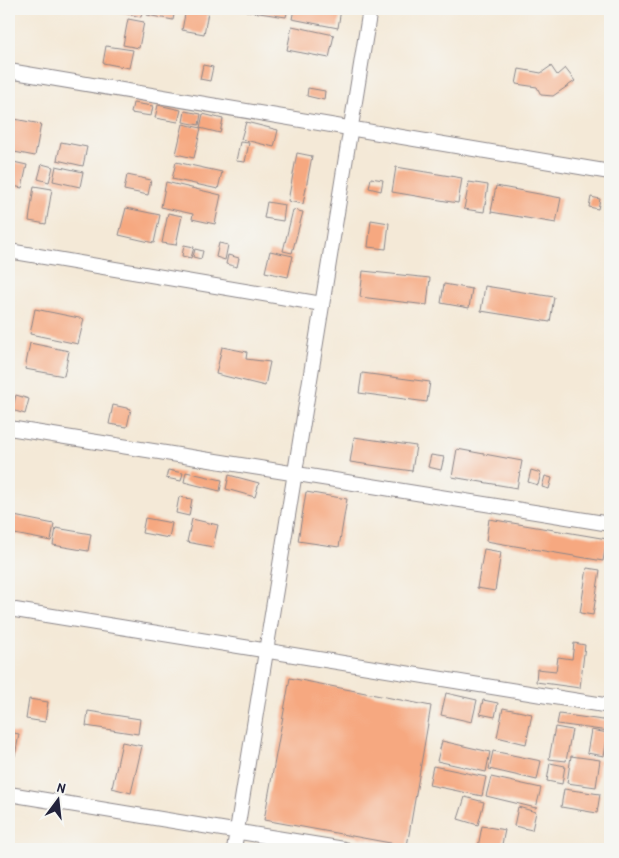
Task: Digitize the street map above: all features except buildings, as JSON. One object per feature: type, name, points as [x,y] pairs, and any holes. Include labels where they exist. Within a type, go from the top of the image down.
[{"type":"street","points":[[234,849],[370,9]]},
{"type":"street","points":[[9,71],[610,172]]},
{"type":"street","points":[[9,251],[322,304]]},
{"type":"street","points":[[9,428],[295,472],[610,524]]},
{"type":"street","points":[[9,609],[610,706]]},
{"type":"street","points":[[9,794],[344,849]]}]
